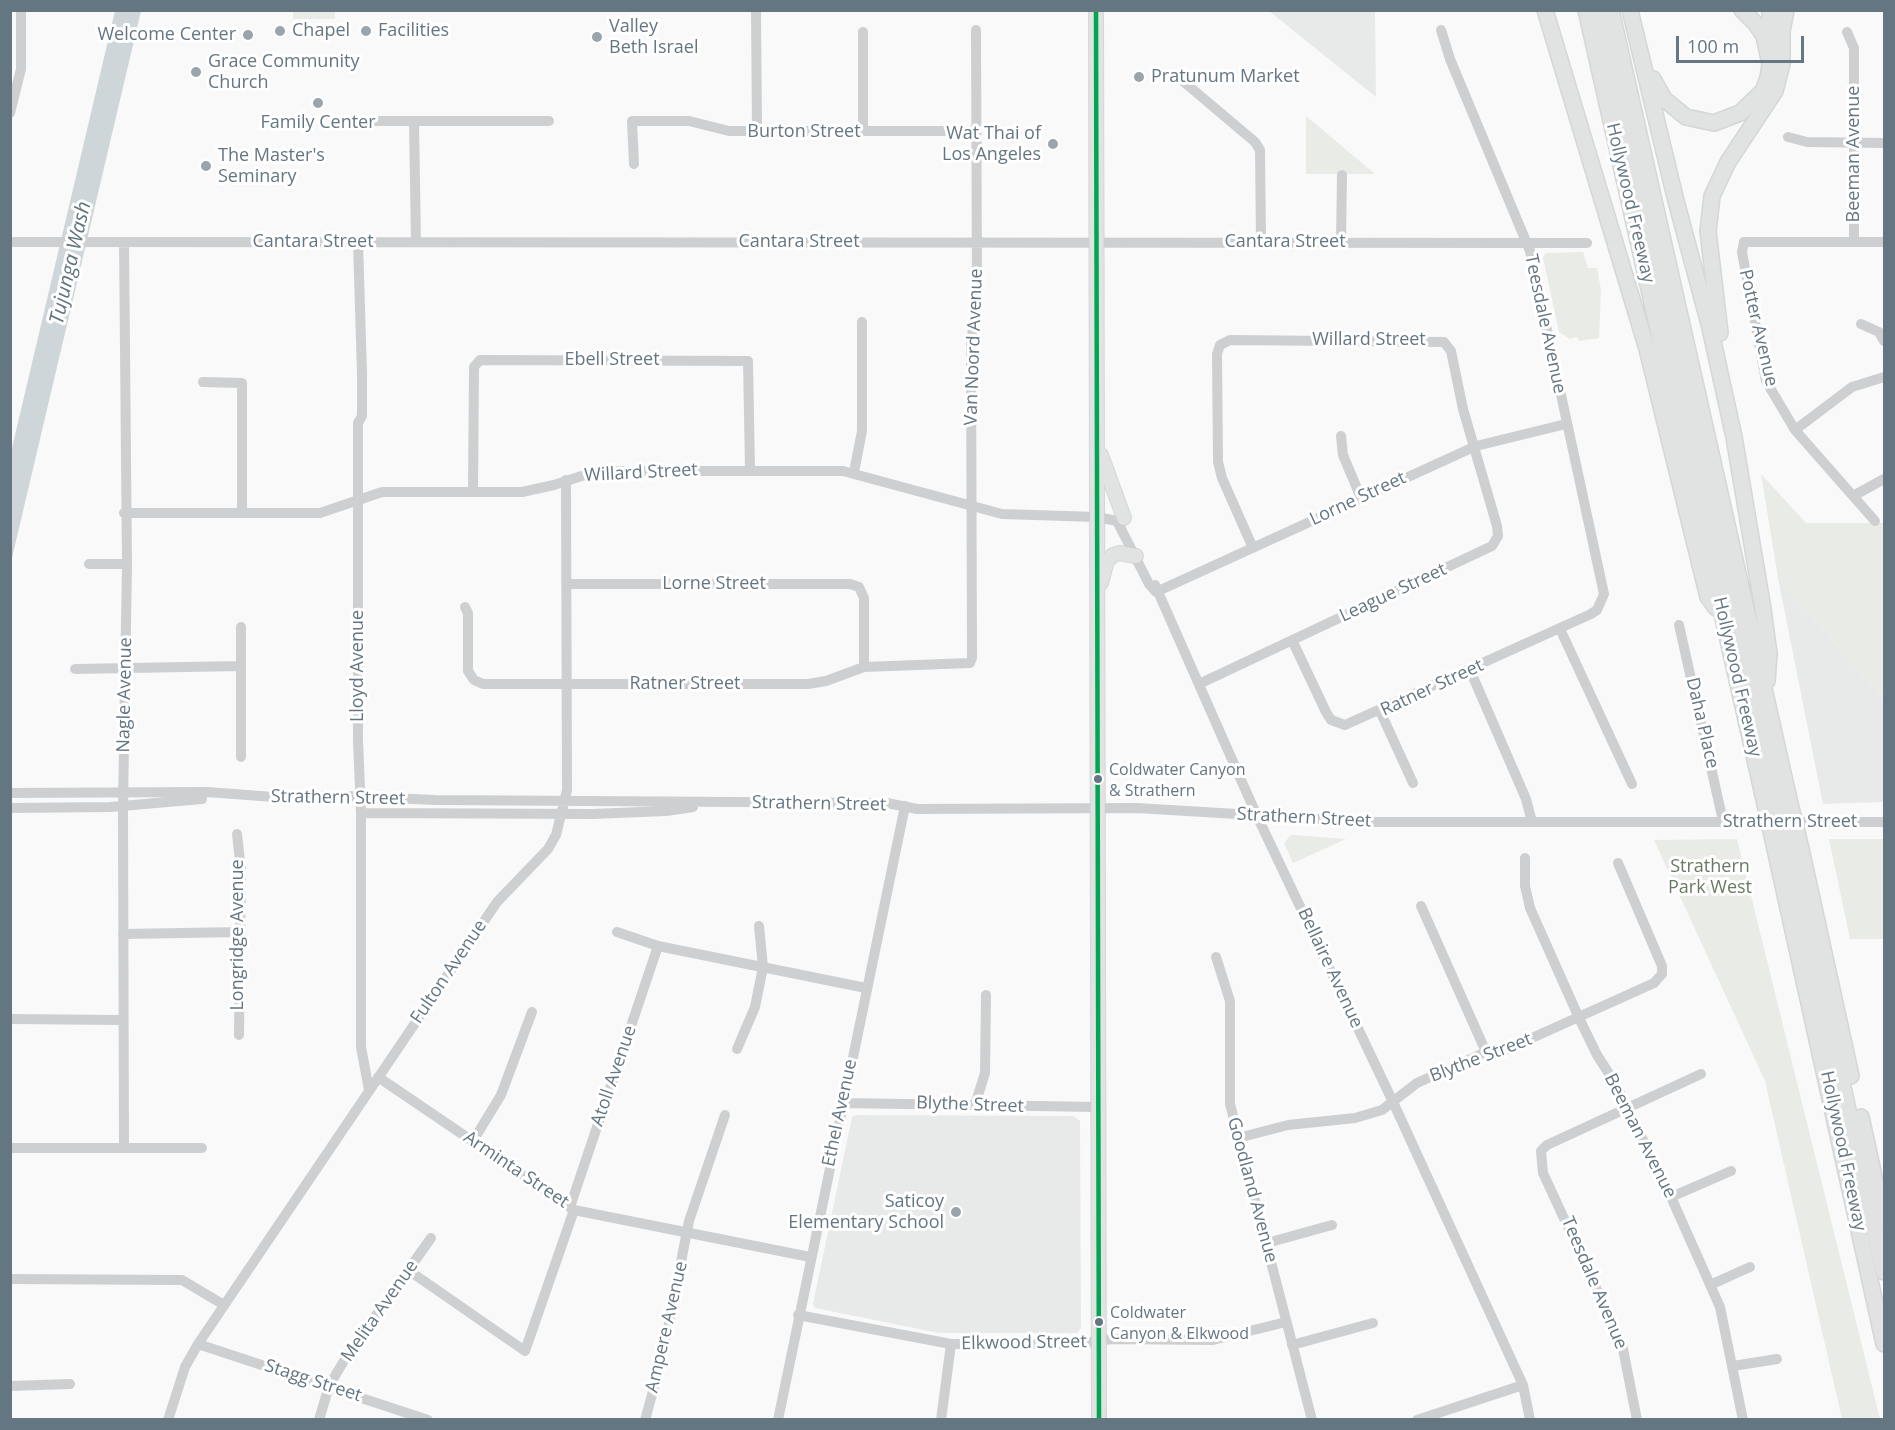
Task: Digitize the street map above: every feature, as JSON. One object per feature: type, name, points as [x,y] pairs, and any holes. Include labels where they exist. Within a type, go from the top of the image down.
[{"type":"highway","points":[[1545,10],[1647,349],[1708,597],[1725,624]]},
{"type":"highway","points":[[1742,10],[1764,36],[1770,64]]},
{"type":"highway","points":[[1631,14],[1656,86],[1664,99],[1686,117],[1714,123],[1740,113],[1763,91],[1772,50],[1769,27],[1770,10]]},
{"type":"highway","points":[[1766,696],[1769,654],[1734,437],[1711,270],[1709,213],[1718,179],[1775,91],[1782,64],[1782,31],[1786,10]]},
{"type":"highway","points":[[1598,14],[1775,794]]},
{"type":"highway","name":"Hollywood Freeway","points":[[1598,14],[1725,624],[1775,794],[1787,849],[1884,1222]]},
{"type":"highway","name":"Hollywood Freeway","points":[[1598,14],[1766,696],[1775,794],[1787,849],[1819,1044],[1884,1344]]},
{"type":"highway","points":[[1631,14],[1675,197],[1710,328],[1734,437]]},
{"type":"highway","points":[[1787,849],[1884,1272]]},
{"type":"main road","points":[[1096,10],[1099,1419]]},
{"type":"main road","points":[[1097,445],[1124,518]]},
{"type":"main road","points":[[1097,600],[1107,561],[1119,553],[1136,556]]},
{"type":"street","points":[[10,113],[21,69],[21,10]]},
{"type":"street","points":[[756,10],[757,132]]},
{"type":"street","name":"Van Noord Avenue","points":[[970,663],[972,658],[971,346],[977,291],[976,30]]},
{"type":"street","name":"Teesdale Avenue","points":[[1441,30],[1450,59],[1526,243],[1602,574],[1604,594]]},
{"type":"street","points":[[863,32],[863,131]]},
{"type":"street","name":"Beeman Avenue","points":[[1847,32],[1854,48],[1854,242]]},
{"type":"street","points":[[1184,82],[1255,142],[1260,150],[1261,242]]},
{"type":"street","points":[[360,121],[549,121]]},
{"type":"street","points":[[414,121],[416,242]]},
{"type":"street","name":"Burton Street","points":[[634,164],[632,121],[688,121],[729,131],[757,132],[976,131]]},
{"type":"street","points":[[1788,137],[1807,142],[1884,143]]},
{"type":"street","points":[[1341,242],[1342,175]]},
{"type":"street","name":"Cantara Street","points":[[10,242],[1587,243]]},
{"type":"street","name":"Nagle Avenue","points":[[124,242],[124,513],[127,564],[123,793],[124,1148]]},
{"type":"street","name":"Lloyd Avenue","points":[[358,242],[362,362],[358,501],[361,1047],[369,1090]]},
{"type":"street","name":"Potter Avenue","points":[[1854,242],[1744,242],[1743,262],[1766,381],[1795,430],[1875,521]]},
{"type":"street","points":[[1854,242],[1884,242]]},
{"type":"street","points":[[854,472],[862,431],[862,322]]},
{"type":"street","points":[[1861,324],[1879,332],[1884,341]]},
{"type":"street","name":"Willard Street","points":[[1253,548],[1222,478],[1218,462],[1217,354],[1220,345],[1230,340],[1444,342],[1451,351],[1463,409],[1476,446]]},
{"type":"street","name":"Ebell Street","points":[[473,492],[476,363],[480,360],[748,361],[750,469]]},
{"type":"street","points":[[1795,430],[1852,387],[1884,377]]},
{"type":"street","points":[[203,382],[242,383],[242,512]]},
{"type":"street","name":"Lorne Street","points":[[1156,592],[1476,446],[1566,424]]},
{"type":"street","points":[[1341,436],[1343,455],[1361,498]]},
{"type":"street","name":"League Street","points":[[1198,684],[1492,546],[1498,536],[1497,526],[1476,446]]},
{"type":"street","name":"Willard Street","points":[[124,513],[320,513],[382,492],[522,492],[597,471],[750,469],[854,472],[1016,516],[1097,517],[1117,520],[1136,556]]},
{"type":"street","points":[[1853,496],[1884,479]]},
{"type":"street","name":"Fulton Avenue","points":[[168,1419],[185,1367],[224,1305],[497,902],[548,849],[566,799],[566,480]]},
{"type":"street","points":[[1097,517],[1111,514],[1124,518]]},
{"type":"street","name":"Bellaire Avenue","points":[[1124,518],[1257,816],[1394,1102],[1523,1385],[1530,1419]]},
{"type":"street","points":[[1136,556],[1149,585],[1156,592]]},
{"type":"street","points":[[89,564],[127,564]]},
{"type":"street","name":"Lorne Street","points":[[567,584],[850,584],[860,587],[864,598],[864,667]]},
{"type":"street","name":"Ratner Street","points":[[1292,640],[1331,720],[1345,725],[1591,614],[1597,610],[1604,594]]},
{"type":"street","name":"Ratner Street","points":[[465,607],[468,613],[468,671],[474,680],[483,684],[808,684],[826,681],[864,667],[970,663]]},
{"type":"street","name":"Daha Place","points":[[1679,626],[1723,821]]},
{"type":"street","points":[[241,627],[241,757]]},
{"type":"street","points":[[1560,628],[1632,784]]},
{"type":"street","points":[[75,669],[125,669],[163,665],[240,666]]},
{"type":"street","points":[[1470,670],[1526,799],[1532,822]]},
{"type":"street","points":[[1380,711],[1413,783]]},
{"type":"street","name":"Strathern Street","points":[[10,793],[724,803],[887,803],[917,809],[1097,807],[1369,822],[1884,822]]},
{"type":"street","name":"Strathern Street","points":[[10,808],[123,807],[240,795]]},
{"type":"street","name":"Strathern Street","points":[[361,813],[666,811],[724,803]]},
{"type":"street","name":"Ethel Avenue","points":[[778,1419],[905,806]]},
{"type":"street","name":"Longridge Avenue","points":[[237,834],[241,870],[241,932],[238,948],[239,1035]]},
{"type":"street","name":"Beeman Avenue","points":[[1525,858],[1525,886],[1530,908],[1579,1018],[1671,1197],[1710,1285],[1726,1327],[1743,1419]]},
{"type":"street","name":"Blythe Street","points":[[1238,1138],[1288,1125],[1355,1118],[1382,1110],[1416,1083],[1486,1052],[1501,1052],[1654,983],[1662,974],[1662,966],[1618,863]]},
{"type":"street","points":[[1421,906],[1486,1052]]},
{"type":"street","points":[[737,1049],[755,1007],[763,967],[759,926]]},
{"type":"street","points":[[123,934],[241,932]]},
{"type":"street","points":[[617,933],[658,946],[866,988]]},
{"type":"street","name":"Atoll Avenue","points":[[408,1270],[525,1351],[658,946]]},
{"type":"street","name":"Goodland Avenue","points":[[1216,957],[1230,1001],[1230,1104],[1312,1419]]},
{"type":"street","points":[[975,1105],[985,1073],[986,995]]},
{"type":"street","points":[[473,1141],[501,1095],[532,1012]]},
{"type":"street","points":[[10,1019],[123,1020]]},
{"type":"street","points":[[1627,1108],[1701,1074]]},
{"type":"street","name":"Arminta Street","points":[[378,1077],[572,1208],[687,1234],[810,1257]]},
{"type":"street","name":"Blythe Street","points":[[842,1103],[1098,1107]]},
{"type":"street","name":"Teesdale Avenue","points":[[1627,1108],[1547,1145],[1541,1151],[1543,1173],[1622,1344],[1637,1419]]},
{"type":"street","name":"Ampere Avenue","points":[[645,1419],[660,1366],[658,1362],[667,1333],[689,1221],[725,1115]]},
{"type":"street","points":[[10,1148],[202,1148]]},
{"type":"street","points":[[1671,1197],[1731,1171]]},
{"type":"street","points":[[1267,1243],[1332,1225]]},
{"type":"street","name":"Melita Avenue","points":[[319,1419],[330,1386],[431,1238]]},
{"type":"street","points":[[1710,1285],[1750,1267]]},
{"type":"street","points":[[10,1279],[182,1280],[224,1305]]},
{"type":"street","name":"Elkwood Street","points":[[798,1315],[951,1344],[1213,1340],[1286,1322]]},
{"type":"street","points":[[1292,1345],[1373,1323]]},
{"type":"street","name":"Stagg Street","points":[[198,1344],[428,1419]]},
{"type":"street","points":[[941,1419],[951,1344]]},
{"type":"street","points":[[1733,1366],[1777,1359]]},
{"type":"street","points":[[10,1386],[70,1384]]},
{"type":"street","points":[[1418,1419],[1523,1385]]},
{"type":"shaded area","points":[[1269,11],[1375,11],[1376,97]]},
{"type":"shaded area","points":[[1778,578],[1884,700],[1884,802],[1823,804]]},
{"type":"shaded area","name":"Saticoy Elementary School","points":[[856,1115],[1074,1116],[1080,1121],[1081,1328],[1077,1333],[939,1333],[815,1308],[813,1304],[852,1117]]},
{"type":"green space","points":[[293,11],[335,11],[335,19],[293,19]]},
{"type":"green space","points":[[1306,116],[1375,174],[1306,174]]},
{"type":"green space","points":[[1583,252],[1588,268],[1597,268],[1601,290],[1599,338],[1579,341],[1577,337],[1570,339],[1559,332],[1543,257],[1546,253]]},
{"type":"green space","points":[[1761,474],[1806,523],[1884,523],[1884,700],[1778,578]]},
{"type":"green space","points":[[1290,836],[1346,839],[1293,863],[1284,843]]},
{"type":"green space","name":"Strathern Park West","points":[[1737,839],[1880,1419],[1842,1419],[1765,1081],[1654,840]]},
{"type":"green space","points":[[1829,839],[1884,839],[1884,939],[1850,939]]},
{"type":"water","name":"Tujunga Wash","points":[[115,11],[141,11],[11,562],[11,452]]},
{"type":"transit line","points":[[1096,10],[1099,1420]]},
{"type":"place","name":"Chapel","points":[[280,31]]},
{"type":"place","name":"Facilities","points":[[366,31]]},
{"type":"place","name":"Welcome Center","points":[[248,35]]},
{"type":"place","name":"Valley Beth Israel","points":[[597,37]]},
{"type":"place","name":"Grace Community Church","points":[[196,72]]},
{"type":"place","name":"Pratunum Market","points":[[1139,77]]},
{"type":"place","name":"Family Center","points":[[318,103]]},
{"type":"place","name":"Wat Thai of Los Angeles","points":[[1053,144]]},
{"type":"place","name":"The Master's Seminary","points":[[206,166]]},
{"type":"place","name":"Coldwater Canyon & Strathern","points":[[1098,779]]},
{"type":"place","name":"Saticoy Elementary School","points":[[956,1212]]},
{"type":"place","name":"Coldwater Canyon & Elkwood","points":[[1099,1322]]}]
